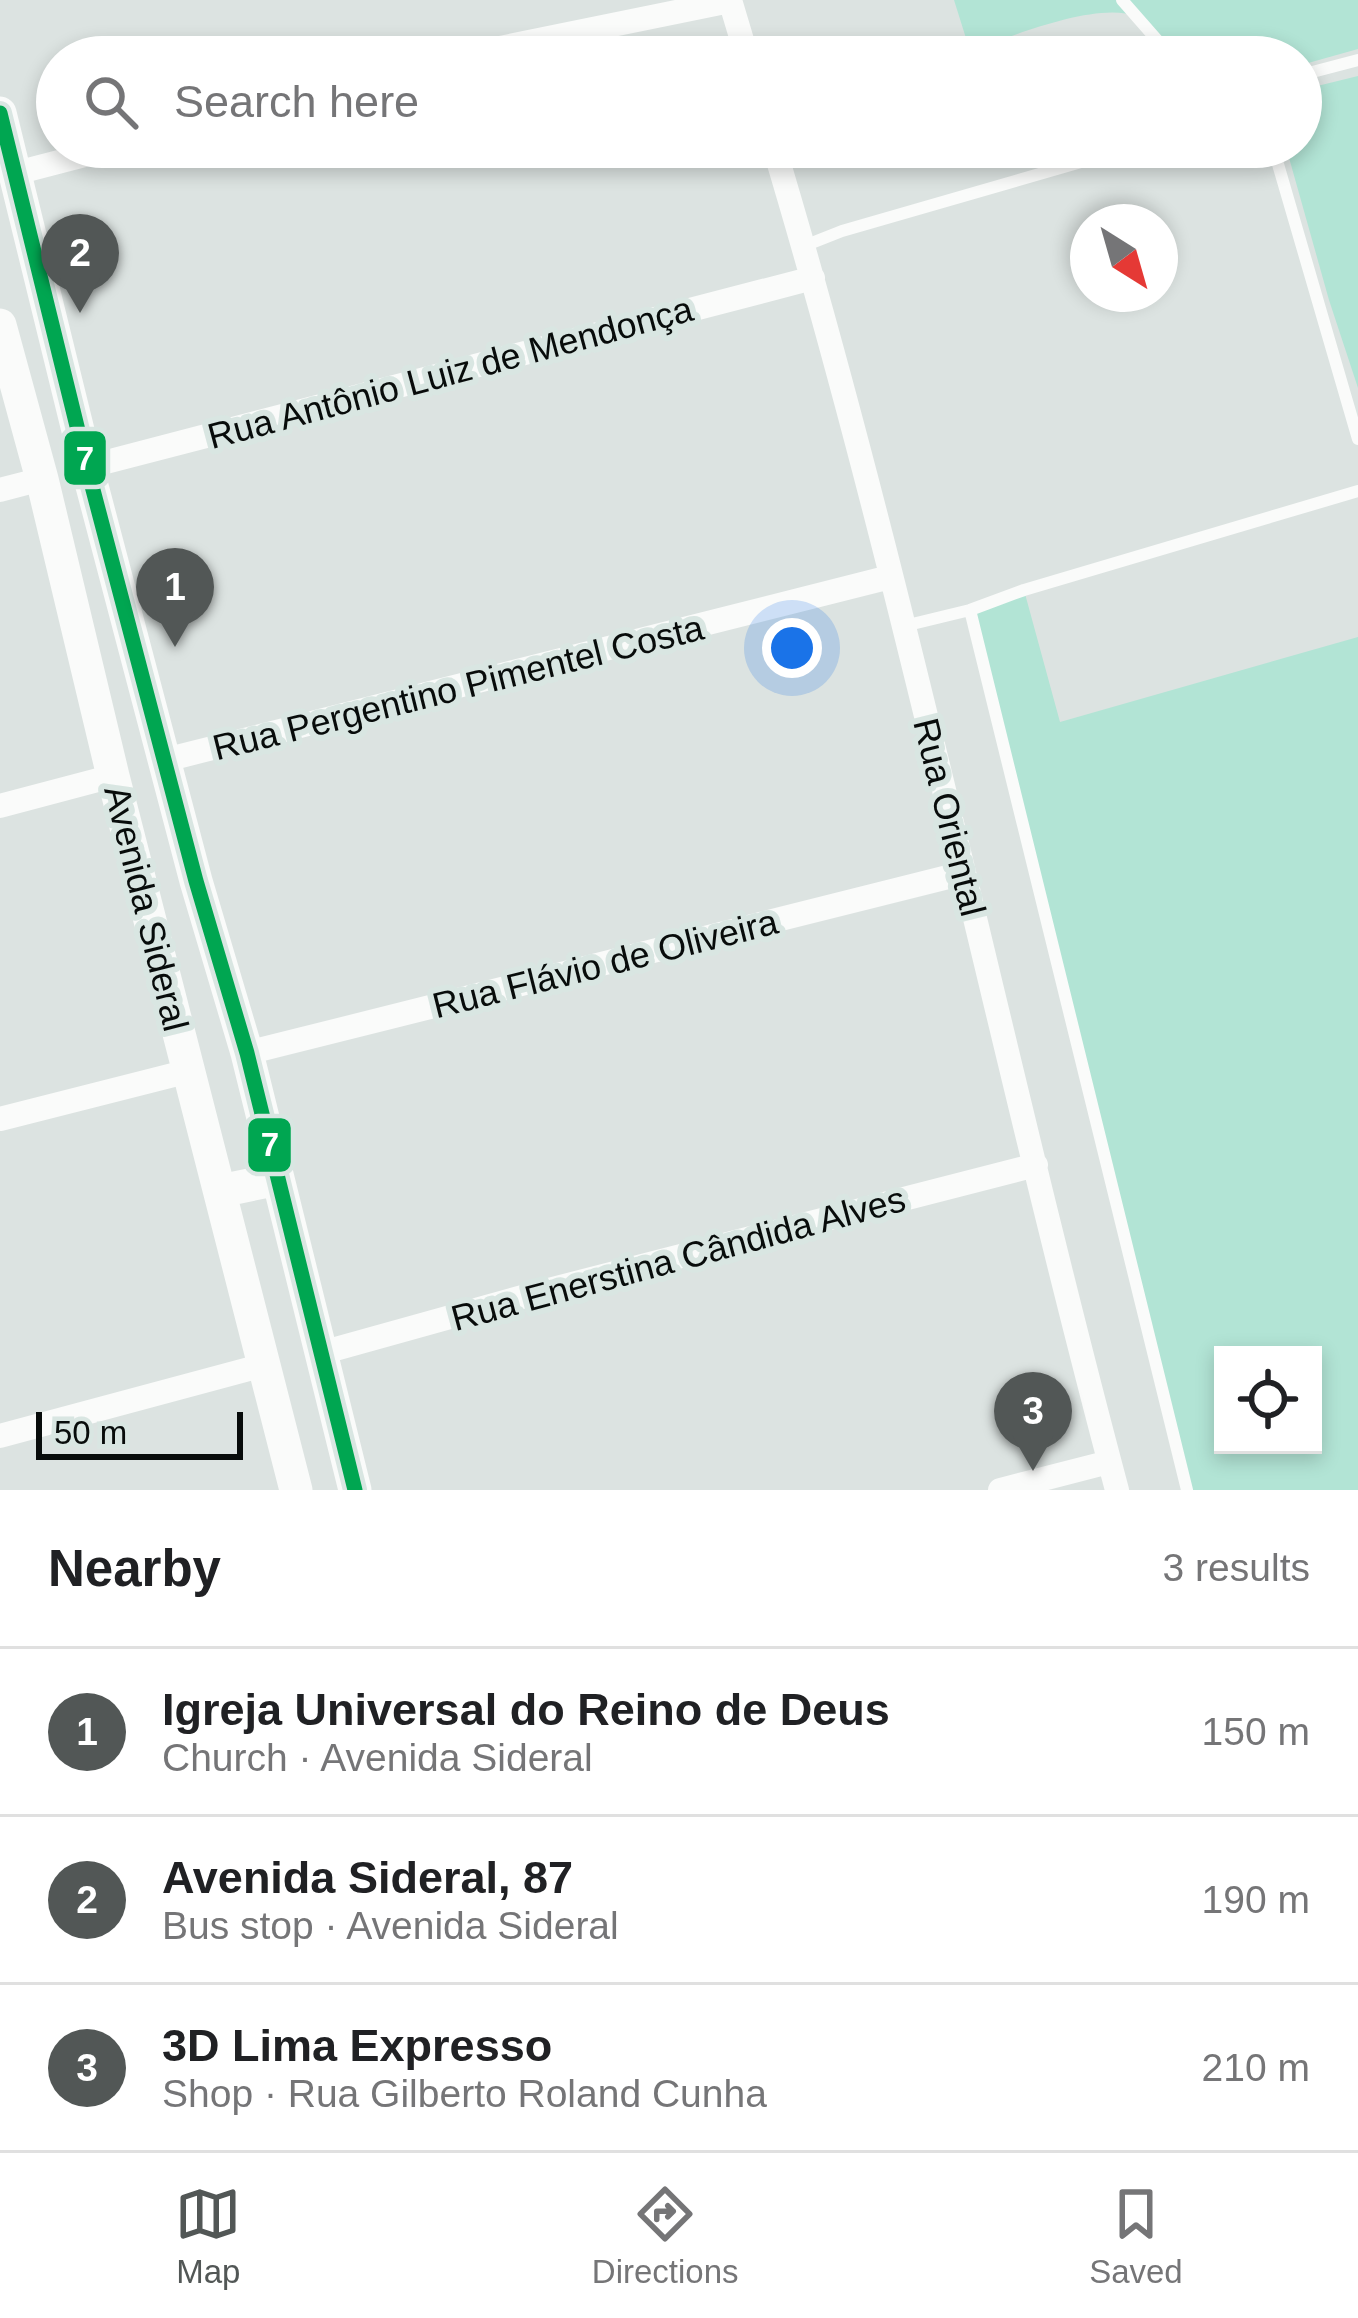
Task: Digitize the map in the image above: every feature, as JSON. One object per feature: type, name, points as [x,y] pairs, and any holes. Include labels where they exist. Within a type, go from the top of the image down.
[{"type":"main road","name":"Avenida Sideral","points":[[0,113],[87,467],[196,881],[247,1053],[355,1490]]},
{"type":"main road","points":[[0,306],[45,296]]},
{"type":"main road","name":"Avenida Sideral","points":[[0,325],[296,1490]]},
{"type":"main road","points":[[220,1191],[278,1179]]},
{"type":"street","points":[[557,36],[730,0],[741,36]]},
{"type":"street","points":[[16,173],[36,168]]},
{"type":"street","name":"Rua Oriental","points":[[780,168],[904,626],[1117,1490]]},
{"type":"street","name":"Rua Antônio Luiz de Mendonça","points":[[87,467],[812,278]]},
{"type":"street","points":[[0,490],[42,479]]},
{"type":"street","name":"Rua Pergentino Pimentel Costa","points":[[165,760],[890,577]]},
{"type":"street","points":[[0,806],[113,776]]},
{"type":"street","name":"Rua Flávio de Oliveira","points":[[247,1053],[964,872]]},
{"type":"street","points":[[0,1119],[189,1071]]},
{"type":"street","name":"Rua Enerstina Cândida Alves","points":[[321,1353],[1036,1165]]},
{"type":"street","points":[[0,1436],[265,1365]]},
{"type":"street","points":[[1000,1490],[1109,1462]]},
{"type":"lane","points":[[1122,0],[1154,36]]},
{"type":"lane","points":[[1322,69],[1358,60]]},
{"type":"lane","points":[[804,246],[1057,168]]},
{"type":"lane","points":[[1279,168],[1358,439]]},
{"type":"lane","points":[[904,626],[1358,491]]},
{"type":"lane","points":[[970,610],[1187,1490]]},
{"type":"green space","points":[[954,0],[1358,0],[1358,49],[1322,59],[1322,36],[1159,36],[1137,17],[1121,13],[1054,22],[1013,36],[965,36]]},
{"type":"green space","points":[[1358,76],[1358,388],[1292,168],[1322,168],[1322,85]]},
{"type":"green space","points":[[1024,590],[1060,722],[1358,637],[1358,1490],[1190,1490],[970,610]]},
{"type":"transit line","name":"7","points":[[0,113],[87,467],[196,881],[247,1053],[355,1490]]},
{"type":"place","name":"Avenida Sideral, 87","points":[[80,313]]},
{"type":"place","name":"Igreja Universal do Reino de Deus","points":[[175,647]]},
{"type":"place","name":"3D Lima Expresso","points":[[1033,1471]]}]
